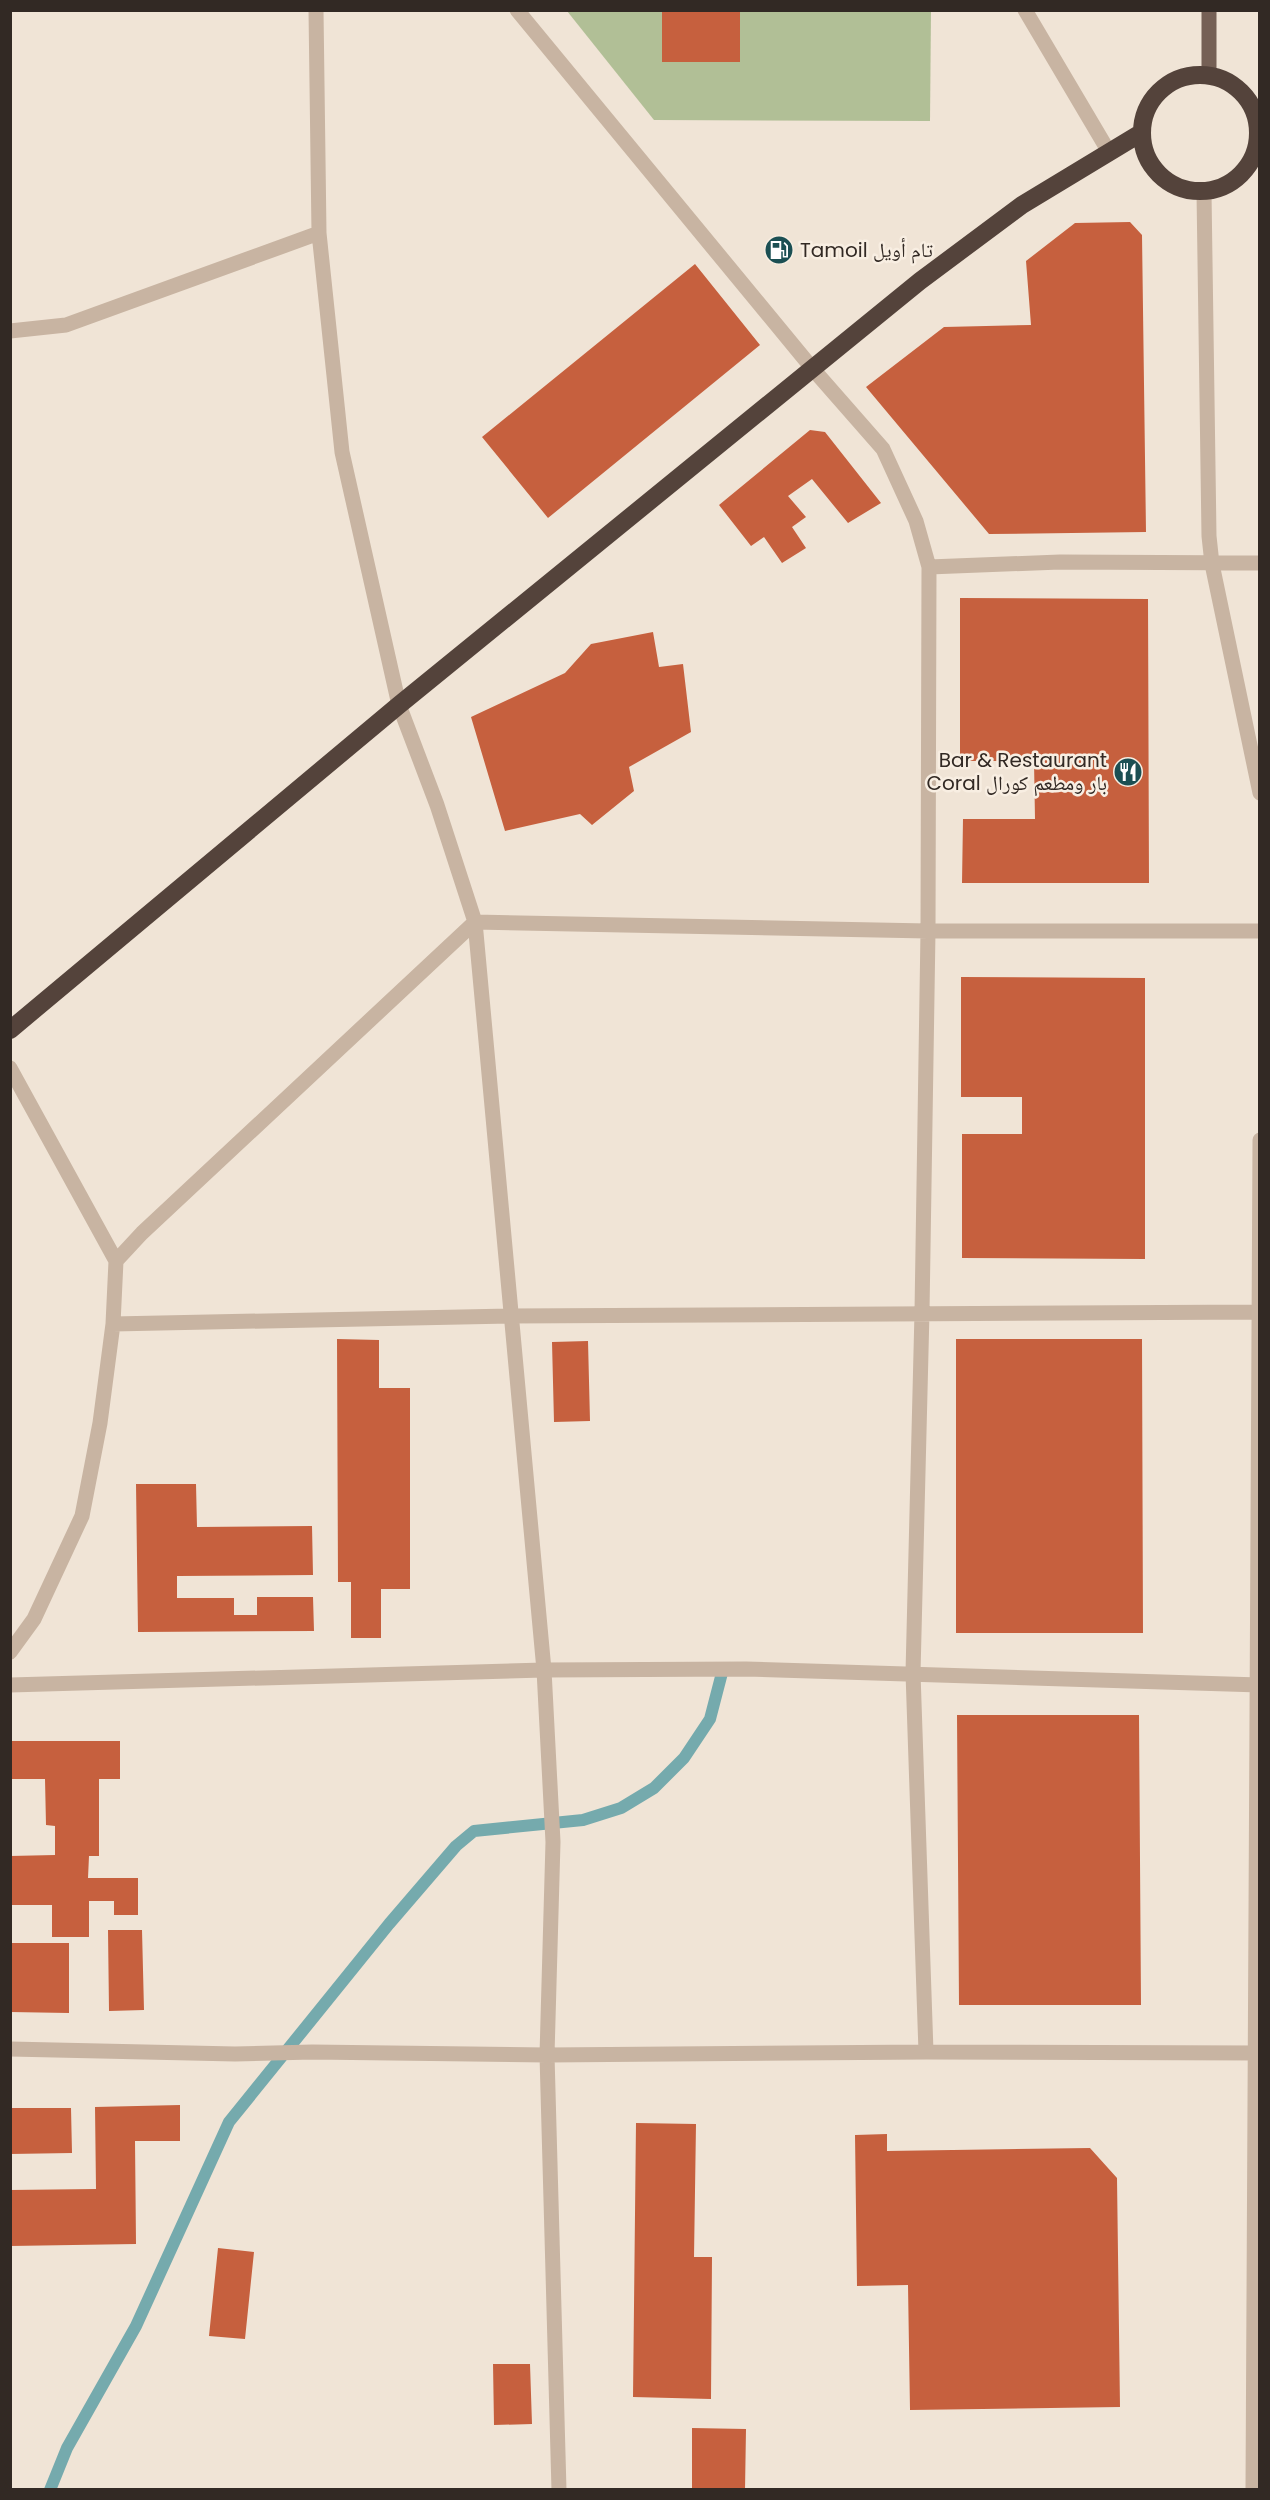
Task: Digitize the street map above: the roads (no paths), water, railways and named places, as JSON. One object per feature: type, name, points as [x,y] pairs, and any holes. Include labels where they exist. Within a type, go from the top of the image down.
[{"type":"highway","points":[[1193,75],[1209,75],[1229,82],[1245,94],[1255,113],[1258,153],[1236,180],[1220,188],[1203,192],[1184,190],[1167,182],[1153,169],[1144,152],[1141,133],[1144,114],[1152,99],[1163,87],[1177,79],[1193,75]]},
{"type":"highway","points":[[10,1030],[399,705],[920,281],[1022,205],[1141,133]]},
{"type":"main road","points":[[1209,10],[1209,75]]},
{"type":"street","points":[[316,10],[319,233],[342,452],[399,705],[437,805],[475,922],[544,1670],[553,1842],[548,2055],[559,2490]]},
{"type":"street","points":[[517,10],[812,368],[883,449],[916,521],[929,567],[928,931],[913,1673],[926,2052]]},
{"type":"street","points":[[1025,10],[1109,152]]},
{"type":"street","points":[[1203,192],[1209,536],[1212,564],[1260,793]]},
{"type":"street","points":[[10,331],[66,325],[319,233]]},
{"type":"street","points":[[929,567],[1060,562],[1260,563]]},
{"type":"street","points":[[116,1261],[151,1225],[475,922],[928,931],[1260,931]]},
{"type":"street","points":[[10,1068],[116,1261],[113,1324],[100,1423],[82,1516],[34,1619],[10,1652]]},
{"type":"street","points":[[1253,2490],[1260,1140]]},
{"type":"street","points":[[113,1324],[510,1316],[1259,1312]]},
{"type":"street","points":[[10,1685],[544,1670],[746,1669],[1258,1685]]},
{"type":"street","points":[[10,2049],[235,2054],[312,2052],[548,2055],[926,2052],[1257,2053]]},
{"type":"waterway","points":[[50,2490],[67,2448],[136,2326],[229,2122],[389,1924],[456,1846],[474,1831],[583,1820],[621,1808],[654,1788],[684,1758],[710,1719],[723,1669]]},
{"type":"place","name":"Tamoil تام أويل","points":[[779,250]]},
{"type":"place","name":"Bar & Restaurant Coral بار ومطعم كورال","points":[[1128,772]]}]
